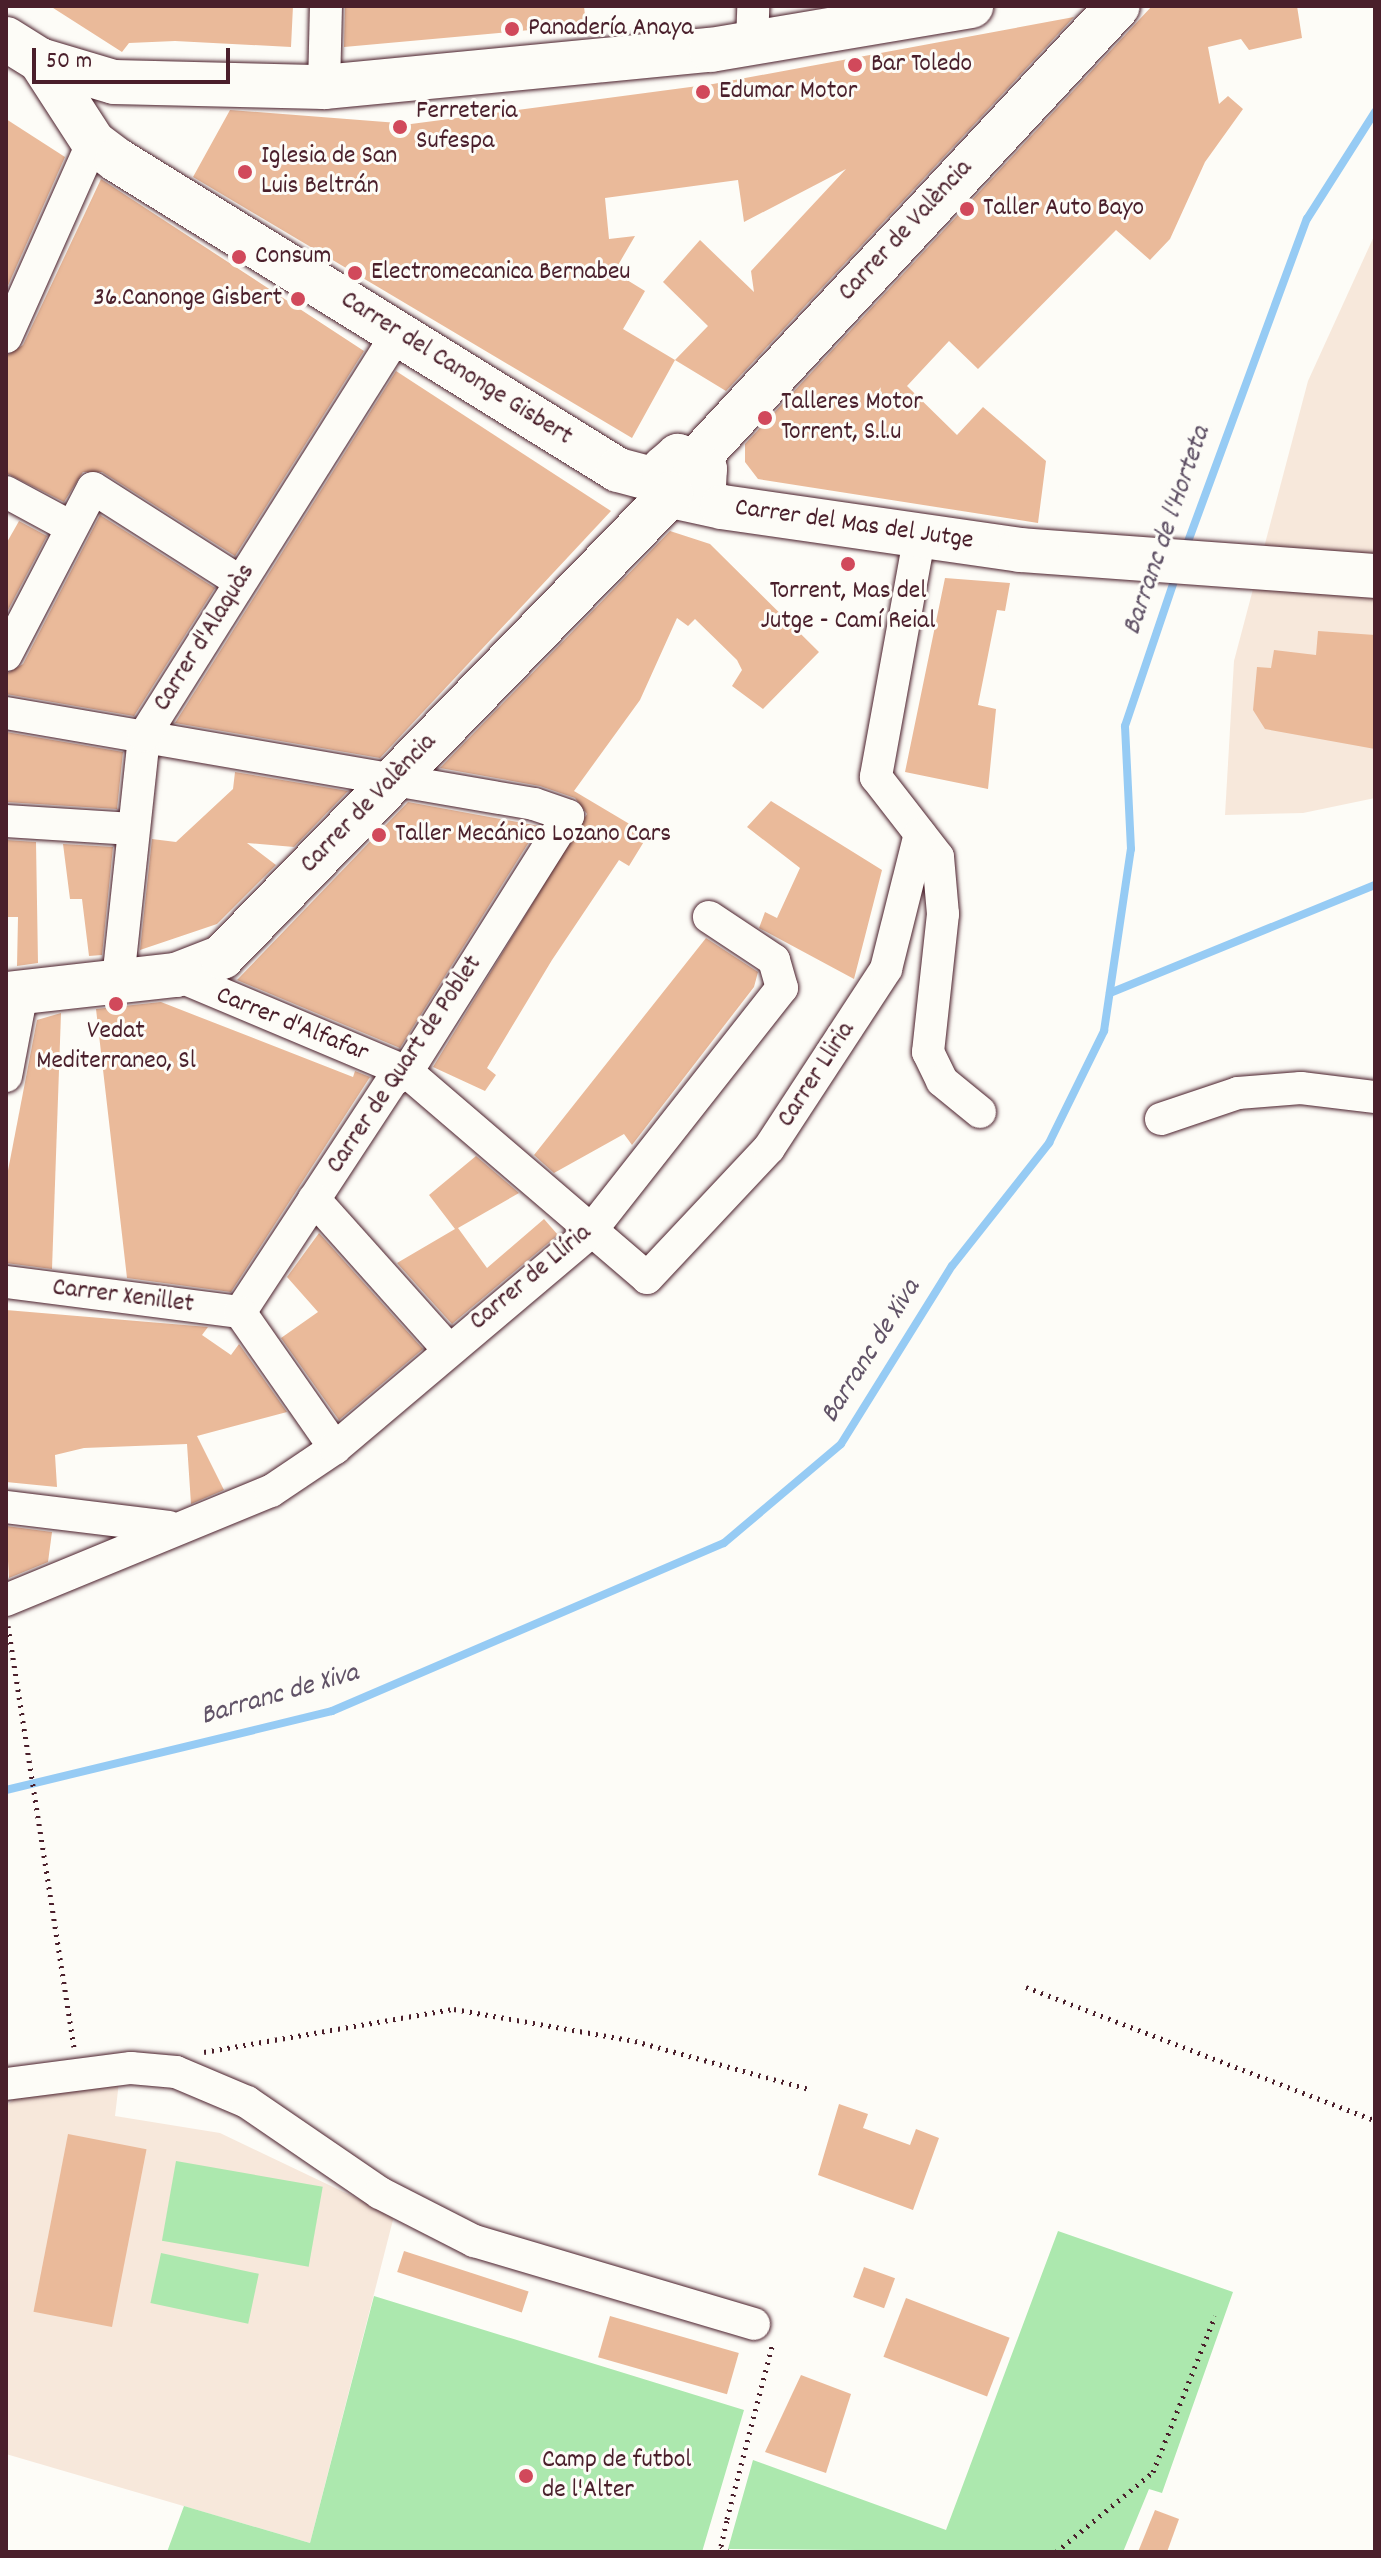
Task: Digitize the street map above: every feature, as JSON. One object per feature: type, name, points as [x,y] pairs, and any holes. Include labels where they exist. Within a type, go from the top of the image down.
[{"type":"street","points":[[324,87],[326,6]]},
{"type":"street","points":[[23,50],[114,82],[324,87],[753,25],[971,6]]},
{"type":"street","name":"Carrer de València","points":[[14,993],[176,975],[222,957],[680,483],[1118,6]]},
{"type":"street","name":"Carrer del Canonge Gisbert","points":[[23,50],[93,142],[618,470],[680,483]]},
{"type":"street","points":[[6,337],[93,142],[114,82]]},
{"type":"street","name":"Carrer d'Alaquàs","points":[[118,980],[144,736],[398,333]]},
{"type":"street","name":"Carrer del Mas del Jutge","points":[[680,483],[920,534],[1020,550],[1371,576]]},
{"type":"street","points":[[6,655],[93,488],[239,581]]},
{"type":"street","points":[[6,492],[71,527]]},
{"type":"street","points":[[920,534],[876,777],[938,857],[943,914],[928,1052],[942,1081],[980,1112]]},
{"type":"street","points":[[6,713],[393,779]]},
{"type":"street","name":"Carrer de Quart de Poblet","points":[[240,1312],[392,1081],[407,1072],[568,816],[393,779]]},
{"type":"street","points":[[6,821],[133,829]]},
{"type":"street","name":"Carrer Lliria","points":[[647,1278],[769,1148],[886,969],[920,834]]},
{"type":"street","name":"Carrer de Llíria","points":[[6,1600],[169,1527],[271,1491],[335,1448],[448,1349],[589,1233],[782,988],[774,960],[709,917]]},
{"type":"street","name":"Carrer d'Alfafar","points":[[176,975],[407,1072],[589,1233],[647,1278]]},
{"type":"street","points":[[6,1076],[14,993]]},
{"type":"street","points":[[1161,1119],[1238,1093],[1301,1088],[1375,1097]]},
{"type":"street","points":[[314,1199],[448,1349]]},
{"type":"street","name":"Carrer Xenillet","points":[[6,1282],[240,1312]]},
{"type":"street","points":[[240,1312],[335,1448]]},
{"type":"street","points":[[6,1507],[169,1527]]},
{"type":"street","points":[[6,2084],[154,2070],[247,2102],[380,2193],[474,2241],[754,2324]]},
{"type":"path","points":[[10,1638],[67,1983],[77,2076]]},
{"type":"path","points":[[1026,1987],[1375,2120]]},
{"type":"path","points":[[154,2070],[220,2049],[454,2009],[635,2041],[809,2089]]},
{"type":"path","points":[[1056,2552],[1153,2472],[1215,2316]]},
{"type":"path","points":[[728,2552],[721,2546],[727,2519],[775,2354],[773,2337],[754,2324]]},
{"type":"shaded area","points":[[1375,234],[1375,798],[1303,813],[1225,815],[1234,661],[1308,381]]},
{"type":"shaded area","points":[[119,2082],[115,2116],[220,2133],[394,2216],[310,2543],[6,2454],[6,2106],[24,2091]]},
{"type":"green space","points":[[176,2161],[323,2187],[309,2267],[162,2241]]},
{"type":"green space","points":[[1058,2231],[1233,2292],[1162,2493],[1149,2489],[1123,2552],[728,2549],[753,2460],[946,2530]]},
{"type":"green space","points":[[161,2253],[259,2274],[248,2324],[150,2303]]},
{"type":"green space","name":"Camp de futbol de l'Alter","points":[[374,2296],[744,2410],[702,2552],[167,2552],[184,2506],[310,2543]]},
{"type":"building","points":[[50,6],[293,6],[291,47],[175,41],[129,43],[122,52]]},
{"type":"building","points":[[345,6],[584,6],[586,25],[344,47]]},
{"type":"building","points":[[1152,6],[1297,6],[1302,38],[1249,50],[1241,39],[1208,47],[1219,104],[1228,96],[1243,109],[1205,162],[1170,239],[1150,260],[1116,230],[978,369],[949,341],[907,386],[957,435],[983,407],[1046,461],[1038,523],[758,479],[745,462],[745,444]]},
{"type":"building","points":[[1074,17],[726,391],[675,360],[632,438],[193,177],[230,110],[411,124],[713,84]],"holes":[[[846,169],[751,271],[754,292],[700,240],[663,282],[708,326],[675,360],[623,329],[645,291],[614,272],[635,236],[609,239],[605,198],[738,180],[744,222]]]},
{"type":"building","points":[[6,119],[65,157],[6,290]]},
{"type":"building","points":[[101,179],[364,351],[235,556],[102,472],[83,472],[64,502],[6,473],[6,356],[23,345]]},
{"type":"building","points":[[396,371],[611,511],[380,758],[175,723]]},
{"type":"building","points":[[100,515],[215,588],[134,716],[6,694],[6,674],[23,664]]},
{"type":"building","points":[[19,521],[47,536],[6,614],[6,544]]},
{"type":"building","points":[[670,531],[710,544],[819,652],[763,709],[732,686],[742,670],[737,660],[695,619],[688,626],[677,618],[640,700],[574,791],[648,835],[629,866],[619,860],[552,960],[487,1068],[496,1075],[485,1091],[433,1067],[587,814],[575,798],[540,786],[440,768]]},
{"type":"building","points":[[945,578],[1010,583],[1005,611],[997,610],[978,705],[996,709],[988,789],[905,772]]},
{"type":"building","points":[[1318,631],[1375,635],[1375,749],[1265,729],[1253,710],[1257,667],[1271,668],[1274,650],[1316,655]]},
{"type":"building","points":[[6,732],[123,752],[117,809],[6,802]]},
{"type":"building","points":[[235,772],[348,791],[294,847],[247,843],[276,865],[217,924],[140,950],[152,839],[176,842],[233,789]]},
{"type":"building","points":[[771,801],[882,870],[854,979],[759,928],[765,912],[777,918],[800,868],[747,827]]},
{"type":"building","points":[[408,802],[539,826],[400,1048],[237,980]]},
{"type":"building","points":[[6,840],[36,842],[38,963],[17,966],[18,917],[6,917]]},
{"type":"building","points":[[63,844],[113,847],[102,955],[89,956],[82,899],[70,899]]},
{"type":"building","points":[[706,938],[758,972],[754,987],[632,1145],[624,1134],[554,1173],[534,1155]]},
{"type":"building","points":[[161,1002],[353,1077],[355,1071],[370,1077],[231,1292],[127,1278],[96,1009]]},
{"type":"building","points":[[61,1013],[52,1269],[6,1263],[6,1181],[37,1020]]},
{"type":"building","points":[[476,1156],[519,1193],[458,1228],[487,1268],[544,1219],[558,1235],[452,1324],[397,1263],[455,1229],[429,1195]]},
{"type":"building","points":[[319,1233],[423,1349],[339,1420],[281,1338],[318,1312],[287,1277]]},
{"type":"building","points":[[6,1310],[208,1327],[202,1335],[231,1355],[239,1344],[287,1412],[197,1436],[224,1490],[191,1504],[187,1444],[84,1448],[55,1455],[57,1487],[6,1482]]},
{"type":"building","points":[[6,1526],[52,1532],[48,1562],[9,1578]]},
{"type":"building","points":[[839,2104],[868,2114],[863,2128],[910,2145],[916,2129],[939,2138],[913,2210],[818,2175]]},
{"type":"building","points":[[68,2134],[147,2149],[112,2327],[33,2312]]},
{"type":"building","points":[[404,2251],[529,2291],[522,2312],[397,2272]]},
{"type":"building","points":[[864,2267],[895,2278],[884,2308],[853,2297]]},
{"type":"building","points":[[906,2298],[1010,2338],[987,2397],[883,2357]]},
{"type":"building","points":[[610,2316],[739,2353],[727,2394],[598,2357]]},
{"type":"building","points":[[801,2375],[851,2394],[826,2473],[765,2452]]},
{"type":"building","points":[[1155,2510],[1179,2519],[1167,2552],[1138,2552]]},
{"type":"waterway","name":"Barranc de l'Horteta","points":[[1186,547],[1307,219],[1375,112]]},
{"type":"waterway","name":"Barranc de Xiva","points":[[6,1790],[332,1711],[724,1543],[841,1444],[952,1266],[1049,1143],[1104,1031],[1131,849],[1125,726],[1176,575]]},
{"type":"waterway","name":"Barranc de Xiva","points":[[1110,993],[1375,885]]},
{"type":"place","name":"Panadería Anaya","points":[[512,29]]},
{"type":"place","name":"Bar Toledo","points":[[855,65]]},
{"type":"place","name":"Edumar Motor","points":[[703,92]]},
{"type":"place","name":"Ferreteria Sufespa","points":[[400,127]]},
{"type":"place","name":"Iglesia de San Luis Beltrán","points":[[245,172]]},
{"type":"place","name":"Taller Auto Bayo","points":[[967,209]]},
{"type":"place","name":"Consum","points":[[239,257]]},
{"type":"place","name":"Electromecanica Bernabeu","points":[[355,273]]},
{"type":"place","name":"36.Canonge Gisbert","points":[[298,299]]},
{"type":"place","name":"Talleres Motor Torrent, S.l.u","points":[[765,418]]},
{"type":"place","name":"Torrent, Mas del Jutge - Camí Reial","points":[[848,564]]},
{"type":"place","name":"Taller Mecánico Lozano Cars","points":[[379,835]]},
{"type":"place","name":"Vedat Mediterraneo, Sl","points":[[116,1004]]},
{"type":"place","name":"Camp de futbol de l'Alter","points":[[526,2476]]}]
